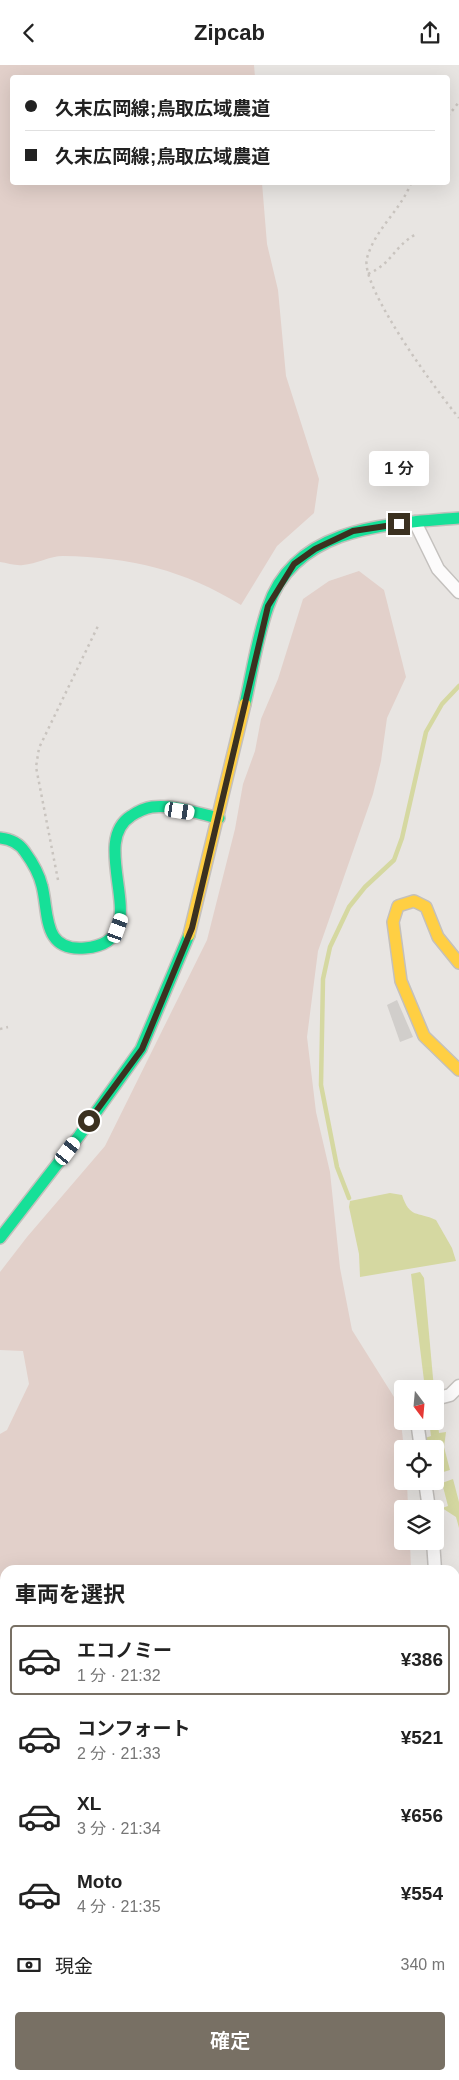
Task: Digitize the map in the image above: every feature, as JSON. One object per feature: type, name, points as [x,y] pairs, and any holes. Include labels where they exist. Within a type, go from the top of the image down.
[{"type":"street","points":[[0,1239],[79,1136],[142,1049],[192,928],[268,606],[294,564],[315,549],[353,531],[459,518]]},
{"type":"street","points":[[415,522],[438,569],[459,592]]},
{"type":"street","points":[[0,838],[6,838],[19,845],[33,863],[43,891],[44,915],[51,934],[71,947],[88,948],[99,946],[112,937],[121,918],[114,844],[116,831],[129,817],[152,807],[219,819]]},
{"type":"street","points":[[459,963],[438,937],[426,907],[414,901],[398,906],[393,922],[401,981],[424,1037],[456,1065],[459,1070]]},
{"type":"street","points":[[444,1397],[450,1395],[459,1386]]},
{"type":"street","points":[[434,1550],[435,1565]]},
{"type":"path","points":[[450,113],[459,102]]},
{"type":"path","points":[[410,185],[403,200],[371,246],[366,260],[368,274],[374,290],[406,344],[459,418]]},
{"type":"path","points":[[368,274],[387,264],[404,241],[416,234]]},
{"type":"path","points":[[59,886],[36,759],[39,748],[98,626]]},
{"type":"path","points":[[0,1029],[8,1027]]},
{"type":"shaded area","points":[[0,65],[254,65],[255,75],[10,75],[10,185],[262,185],[267,244],[278,290],[286,376],[319,479],[314,513],[277,546],[241,605],[220,593],[177,574],[134,563],[111,559],[63,556],[23,565],[0,562]]},
{"type":"shaded area","points":[[359,571],[384,590],[406,677],[387,718],[381,761],[373,794],[318,951],[307,1037],[316,1112],[330,1172],[340,1268],[352,1330],[394,1397],[394,1430],[402,1430],[403,1440],[394,1440],[394,1490],[407,1490],[408,1500],[394,1500],[394,1550],[410,1550],[411,1565],[0,1565],[0,1434],[7,1430],[29,1384],[23,1351],[0,1350],[0,1272],[27,1237],[105,1146],[207,940],[235,829],[243,784],[255,751],[261,719],[278,679],[303,599],[329,581]]},
{"type":"shaded area","points":[[390,1193],[402,1195],[411,1211],[436,1220],[452,1248],[456,1261],[360,1277],[359,1254],[349,1207],[350,1201]]},
{"type":"shaded area","points":[[420,1272],[424,1278],[433,1380],[424,1380],[411,1274]]},
{"type":"shaded area","points":[[430,1430],[439,1430],[439,1433],[446,1432],[444,1447],[444,1440],[427,1440],[425,1438],[431,1436]]},
{"type":"shaded area","points":[[444,1447],[450,1470],[444,1472]]},
{"type":"shaded area","points":[[453,1479],[459,1502],[459,1528],[456,1517],[444,1509],[444,1507],[448,1506],[444,1482]]},
{"type":"building","points":[[397,1000],[413,1037],[400,1042],[387,1005]]},
{"type":"waterway","points":[[349,1198],[337,1167],[321,1085],[323,979],[330,947],[349,907],[365,887],[394,860],[402,838],[426,732],[442,704],[459,686]]},
{"type":"traffic: fast","points":[[245,704],[268,607],[281,580],[299,560],[321,545],[347,534],[374,527],[459,518]]},
{"type":"traffic: fast","points":[[0,838],[11,840],[20,846],[35,868],[42,886],[47,919],[54,937],[61,944],[71,948],[85,948],[107,942],[117,929],[120,911],[115,848],[119,830],[131,816],[147,808],[160,806],[219,818]]},
{"type":"traffic: fast","points":[[0,1238],[79,1136],[141,1049],[189,935]]},
{"type":"traffic: slow","points":[[189,935],[245,704]]},
{"type":"traffic: slow","points":[[459,963],[438,937],[426,907],[414,901],[398,906],[393,922],[401,981],[424,1036],[459,1070]]},
{"type":"route","points":[[89,1121],[142,1049],[192,928],[268,606],[294,564],[315,549],[353,531],[399,524]]}]
